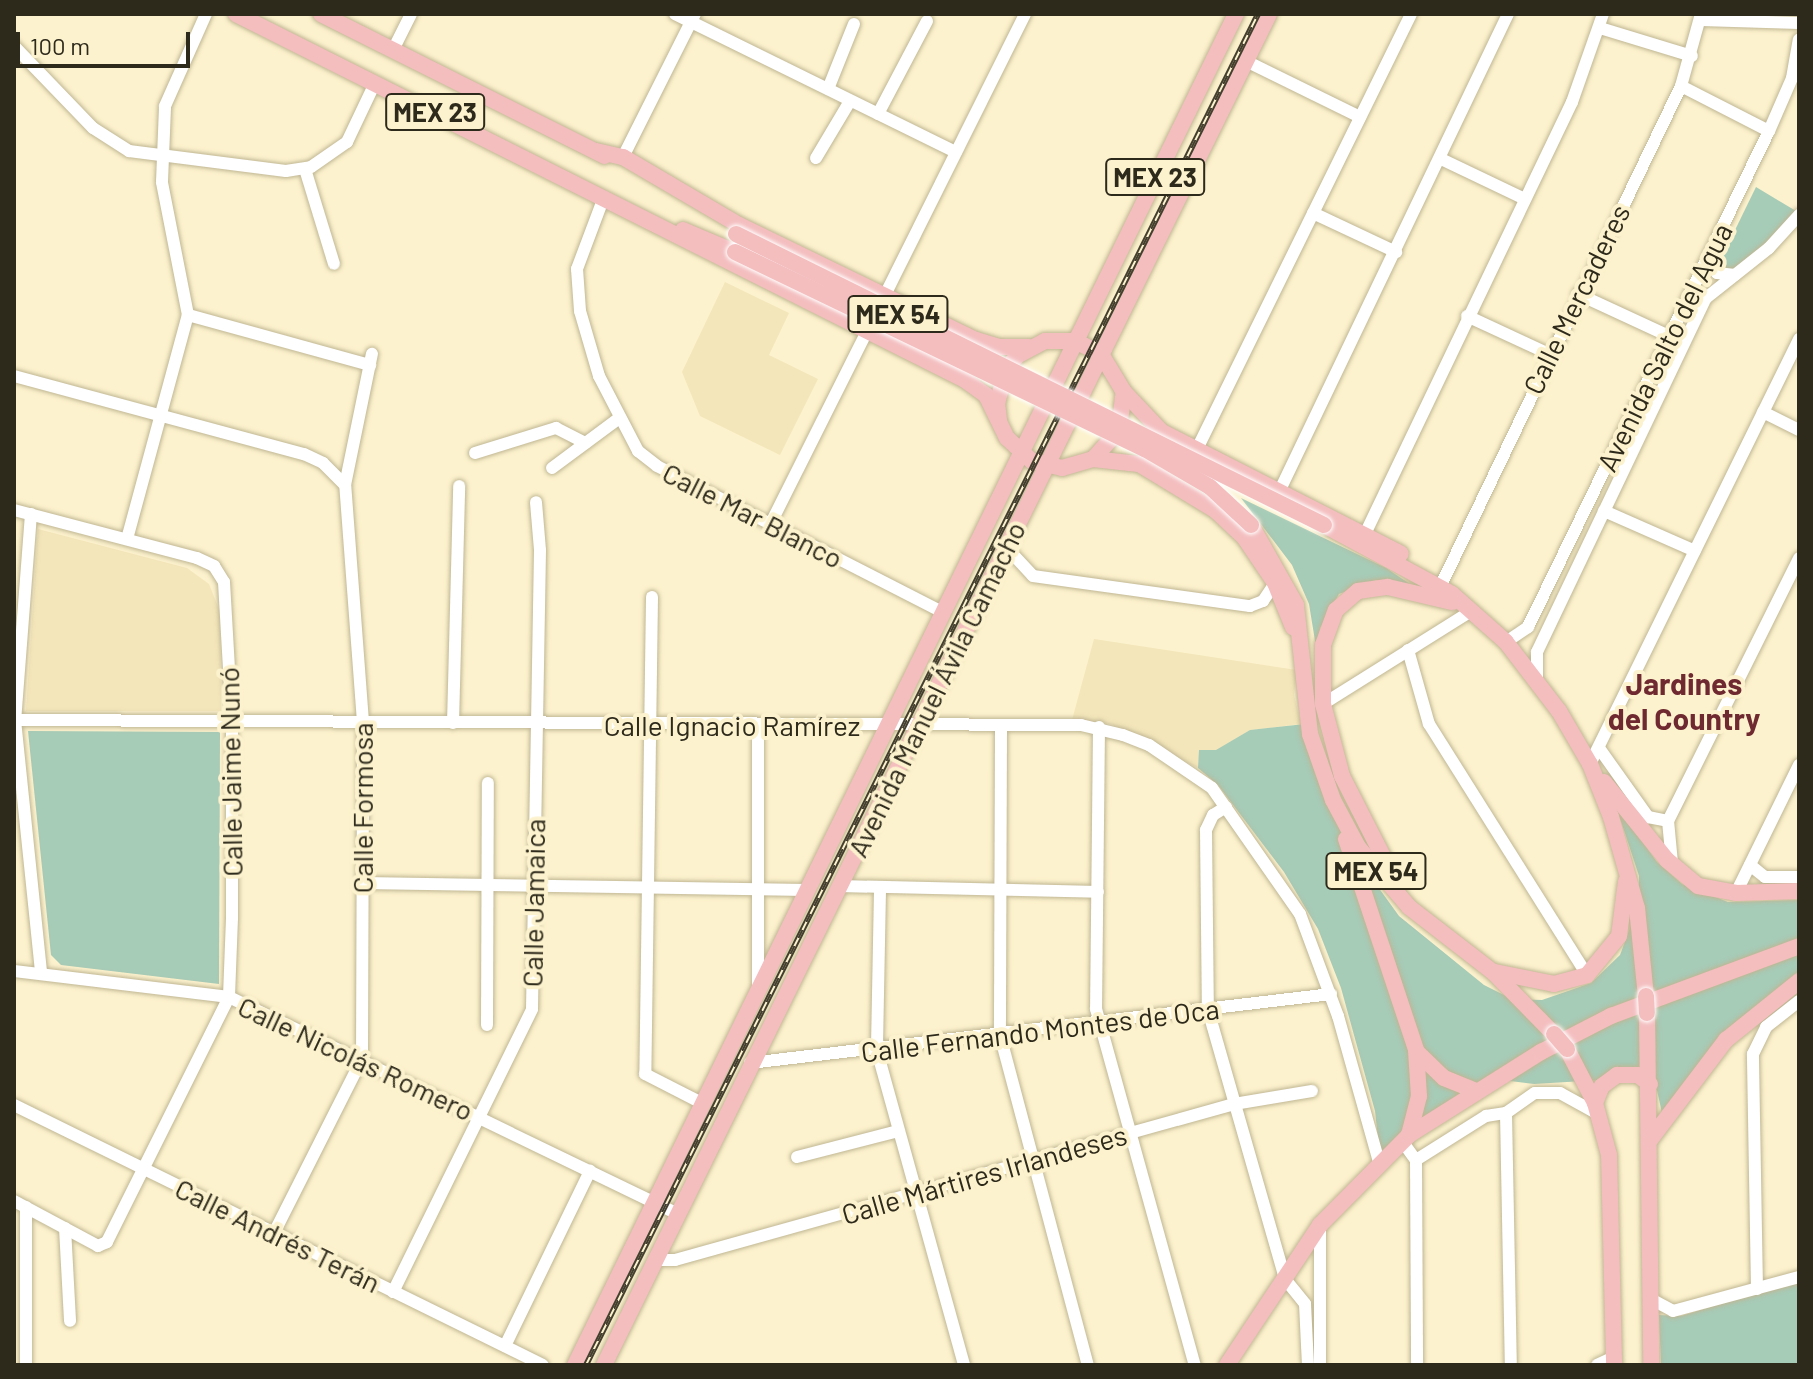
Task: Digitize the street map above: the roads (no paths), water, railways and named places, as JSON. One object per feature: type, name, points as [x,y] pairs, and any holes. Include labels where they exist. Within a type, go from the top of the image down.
[{"type":"main road","name":"MEX 23","points":[[236,14],[941,368],[986,395],[1020,452],[1046,466]]},
{"type":"main road","name":"MEX 23","points":[[321,14],[682,197]]},
{"type":"main road","name":"Avenida Manuel Ávila Camacho","points":[[575,1365],[1236,14]]},
{"type":"main road","name":"Avenida Manuel Ávila Camacho","points":[[604,1365],[1269,14]]},
{"type":"main road","name":"MEX 23","points":[[596,151],[623,157],[739,225],[958,331],[999,347],[1031,347],[1075,341]]},
{"type":"main road","name":"MEX 54","points":[[682,197],[736,234],[1447,588]]},
{"type":"main road","name":"MEX 54","points":[[633,212],[735,252],[1145,449],[1210,487],[1251,525],[1273,556],[1296,605],[1310,734],[1340,814],[1358,847],[1409,907],[1493,972],[1554,1034],[1567,1049],[1596,1109],[1614,1204],[1614,1362]]},
{"type":"main road","points":[[941,368],[956,369],[968,359],[969,343],[958,331]]},
{"type":"main road","points":[[1046,466],[1093,459],[1119,430],[1124,392],[1101,354],[1075,341]]},
{"type":"main road","points":[[999,420],[999,386],[1006,370],[1031,347]]},
{"type":"main road","name":"MEX 54","points":[[1124,392],[1150,423],[1196,451],[1366,532],[1447,588],[1506,642],[1537,679],[1590,764],[1626,865],[1637,908],[1650,1084],[1651,1365]]},
{"type":"main road","points":[[1128,461],[1128,437],[1150,423]]},
{"type":"main road","name":"MEX 54","points":[[1093,459],[1128,461],[1215,510],[1244,537],[1275,583],[1300,646]]},
{"type":"main road","points":[[1409,907],[1350,800],[1323,704],[1326,633],[1336,610],[1351,594],[1388,587],[1435,596],[1471,611]]},
{"type":"main road","points":[[1590,764],[1644,822],[1674,867],[1698,886],[1736,893],[1799,891]]},
{"type":"main road","points":[[1340,814],[1416,1050],[1419,1096],[1406,1138]]},
{"type":"main road","points":[[1493,972],[1554,984],[1587,975],[1619,936],[1626,865]]},
{"type":"main road","points":[[1227,1365],[1320,1225],[1406,1138],[1476,1091],[1611,1016],[1799,946]]},
{"type":"main road","points":[[1649,1141],[1726,1040],[1799,981]]},
{"type":"main road","points":[[1416,1050],[1444,1078],[1476,1091]]},
{"type":"main road","points":[[1596,1109],[1602,1086],[1617,1075],[1638,1075],[1650,1084]]},
{"type":"street","points":[[127,539],[188,315],[174,262],[161,156],[165,106],[206,14]]},
{"type":"street","points":[[393,50],[411,14]]},
{"type":"street","points":[[675,14],[693,18],[850,101],[956,152]]},
{"type":"street","points":[[885,295],[1025,14]]},
{"type":"street","points":[[1196,451],[1411,14]]},
{"type":"street","points":[[1279,492],[1508,14]]},
{"type":"street","points":[[1366,532],[1572,102],[1603,14]]},
{"type":"street","points":[[1701,17],[1799,23]]},
{"type":"street","name":"Calle Mercaderes","points":[[1447,588],[1549,354],[1681,86],[1701,17]]},
{"type":"street","points":[[623,157],[693,18]]},
{"type":"street","points":[[878,114],[927,21]]},
{"type":"street","points":[[828,89],[854,24]]},
{"type":"street","points":[[1600,28],[1692,56]]},
{"type":"street","name":"Avenida Salto del Agua","points":[[1506,642],[1528,627],[1769,131],[1792,78],[1799,40]]},
{"type":"street","points":[[14,46],[109,141],[129,151],[161,156],[305,169],[347,142],[375,83]]},
{"type":"street","points":[[1246,61],[1360,117]]},
{"type":"street","points":[[1681,86],[1769,131]]},
{"type":"street","points":[[816,158],[850,101]]},
{"type":"street","points":[[1441,159],[1525,199]]},
{"type":"street","points":[[305,169],[334,264]]},
{"type":"street","name":"Calle Mar Blanco","points":[[604,197],[577,269],[580,311],[618,419],[638,451],[657,466],[942,612]]},
{"type":"street","points":[[1313,213],[1396,252]]},
{"type":"street","name":"Avenida Salto del Agua","points":[[1537,679],[1537,652],[1706,298],[1736,275],[1799,215]]},
{"type":"street","points":[[1711,249],[1713,269],[1736,275]]},
{"type":"street","points":[[1578,294],[1669,336]]},
{"type":"street","name":"Calle Formosa","points":[[188,315],[371,360],[345,485],[363,722],[362,1059],[274,1233]]},
{"type":"street","points":[[1467,316],[1549,354]]},
{"type":"street","points":[[770,525],[867,331]]},
{"type":"street","points":[[1590,764],[1799,339]]},
{"type":"street","points":[[14,376],[304,454],[323,463],[345,485]]},
{"type":"street","points":[[1763,412],[1799,430]]},
{"type":"street","points":[[552,468],[618,419]]},
{"type":"street","points":[[475,453],[556,428],[585,443]]},
{"type":"street","points":[[1613,451],[1629,459]]},
{"type":"street","points":[[453,723],[459,486]]},
{"type":"street","name":"Calle Jamaica","points":[[393,1292],[532,1009],[537,723],[536,502]]},
{"type":"street","name":"Calle Jaime Nunó","points":[[14,510],[197,558],[214,566],[224,582],[232,721],[229,997],[145,1170],[103,1247],[65,1228]]},
{"type":"street","points":[[1604,511],[1695,551]]},
{"type":"street","points":[[31,514],[14,720],[41,972]]},
{"type":"street","points":[[1007,548],[1033,576],[1250,606],[1263,601],[1275,583]]},
{"type":"street","points":[[1674,867],[1668,821],[1799,558]]},
{"type":"street","points":[[652,597],[645,1074],[702,1103]]},
{"type":"street","points":[[1323,704],[1471,611]]},
{"type":"street","points":[[1408,650],[1429,724],[1587,975]]},
{"type":"street","name":"Calle Ignacio Ramírez","points":[[14,720],[1099,727],[1169,758],[1212,788],[1300,914],[1331,994],[1379,1162]]},
{"type":"street","points":[[758,725],[758,987]]},
{"type":"street","points":[[1001,727],[1000,1035],[1086,1360]]},
{"type":"street","points":[[1099,727],[1100,1023],[1134,1131],[1195,1365]]},
{"type":"street","points":[[1599,748],[1644,822],[1668,821]]},
{"type":"street","points":[[1736,893],[1799,765]]},
{"type":"street","points":[[487,1025],[490,885],[488,783]]},
{"type":"street","points":[[1226,807],[1213,815],[1206,830],[1208,1010],[1285,1279],[1305,1304],[1308,1365]]},
{"type":"street","points":[[1750,865],[1765,877],[1799,877]]},
{"type":"street","points":[[363,883],[807,890]]},
{"type":"street","points":[[839,886],[880,890],[1098,892]]},
{"type":"street","points":[[880,890],[877,1051],[898,1131],[920,1193],[964,1365]]},
{"type":"street","name":"Calle Nicolás Romero","points":[[14,971],[229,997],[677,1214]]},
{"type":"street","name":"Calle Fernando Montes de Oca","points":[[750,1063],[877,1051],[1331,994]]},
{"type":"street","points":[[1753,1054],[1766,1027],[1799,1001]]},
{"type":"street","points":[[1726,1040],[1747,1042],[1753,1054],[1757,1289]]},
{"type":"street","name":"Calle Mártires Irlandeses","points":[[657,1260],[675,1260],[1234,1104],[1312,1091]]},
{"type":"street","points":[[1416,1160],[1486,1116],[1506,1113],[1528,1096],[1548,1091],[1596,1109]]},
{"type":"street","name":"Calle Andrés Terán","points":[[14,1105],[543,1365]]},
{"type":"street","points":[[1506,1113],[1511,1365]]},
{"type":"street","points":[[797,1157],[898,1131]]},
{"type":"street","points":[[1406,1138],[1416,1160],[1417,1365]]},
{"type":"street","points":[[505,1346],[590,1171]]},
{"type":"street","points":[[20,1204],[65,1228],[70,1321]]},
{"type":"street","points":[[20,1204],[26,1365]]},
{"type":"street","points":[[1320,1225],[1320,1365]]},
{"type":"street","points":[[1649,1298],[1673,1311],[1799,1277]]},
{"type":"street","points":[[1597,1365],[1614,1362]]},
{"type":"railway","points":[[586,1365],[1258,14]]},
{"type":"district","name":"Jardines del Country","points":[[1684,700]]}]
